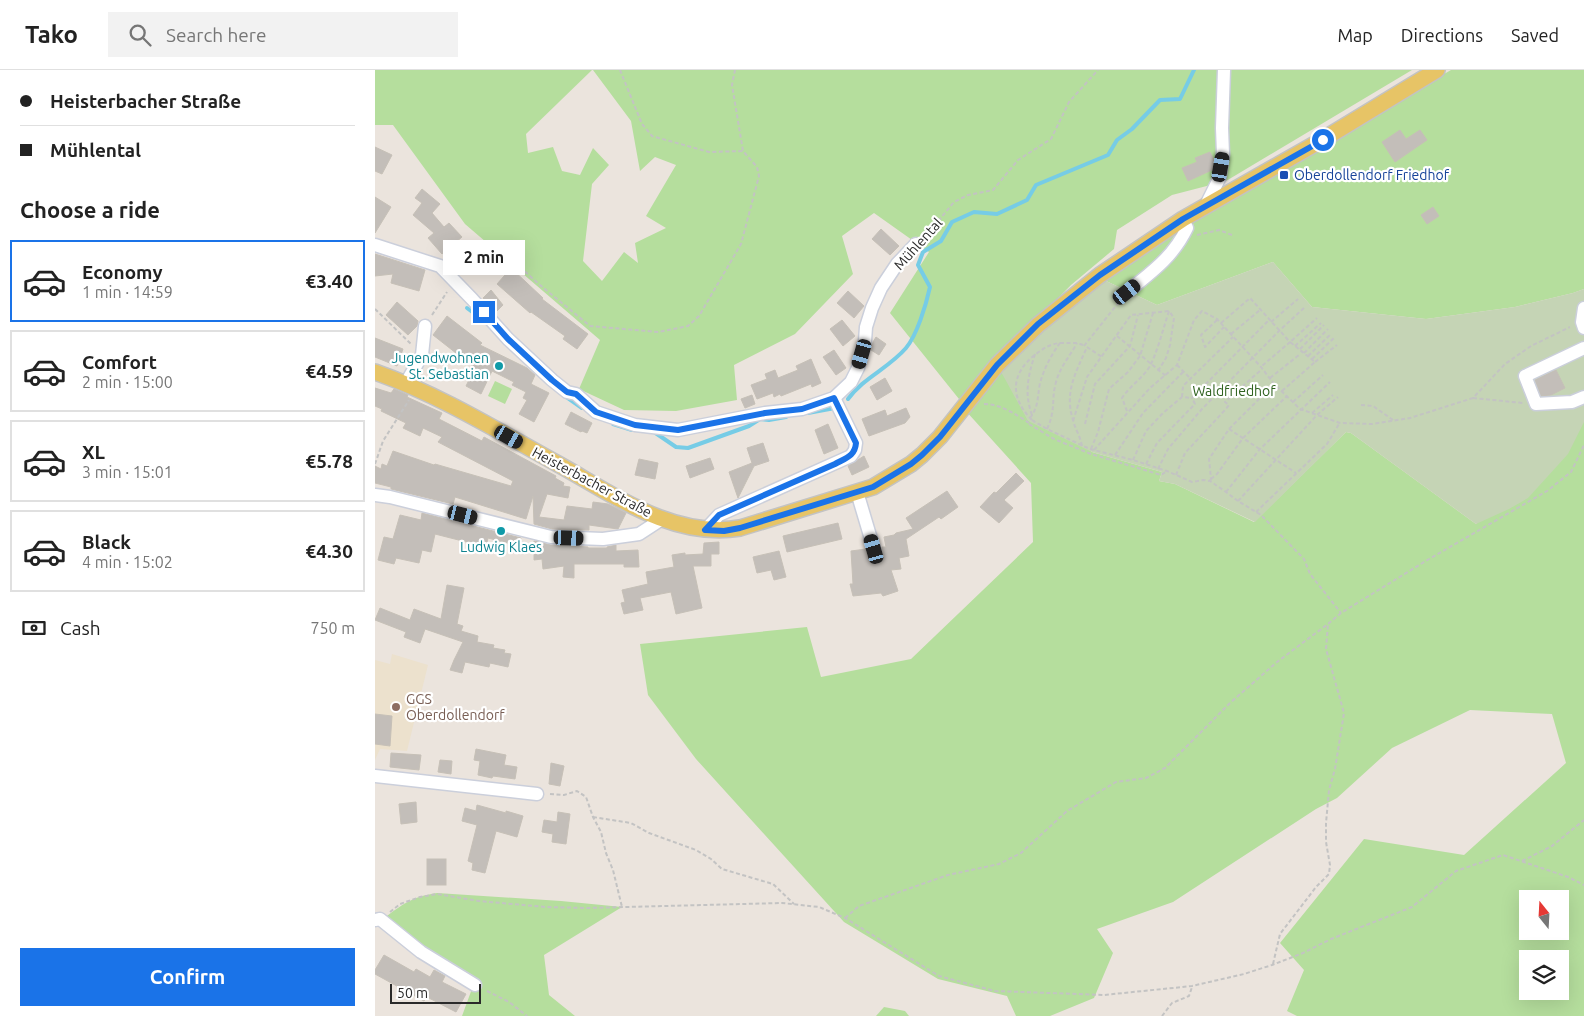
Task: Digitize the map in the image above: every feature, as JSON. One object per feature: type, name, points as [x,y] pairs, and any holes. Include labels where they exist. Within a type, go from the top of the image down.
[{"type":"main road","name":"Heisterbacher Straße","points":[[375,372],[411,385],[455,407],[644,511],[662,519],[683,526],[705,530],[724,531],[740,528],[873,487],[911,464],[944,432],[997,365],[1038,324],[1100,275],[1206,205],[1323,140],[1437,70]]},
{"type":"street","points":[[1206,205],[1219,179],[1223,154],[1224,70]]},
{"type":"street","points":[[1127,292],[1156,269],[1181,240],[1187,228],[1183,219]]},
{"type":"street","name":"Mühlental","points":[[375,245],[440,266],[508,339],[552,380],[567,392],[576,394],[596,412],[635,425],[678,430],[765,413],[802,409],[834,398],[851,382],[858,368],[872,308],[881,288],[897,264],[916,244]]},
{"type":"street","points":[[1583,325],[1582,313],[1584,308]]},
{"type":"street","points":[[411,385],[421,355],[425,326]]},
{"type":"street","points":[[1584,348],[1525,376],[1536,404],[1572,402],[1584,397]]},
{"type":"street","points":[[705,530],[719,515],[851,456],[855,450],[856,443],[834,398]]},
{"type":"street","points":[[857,492],[874,549]]},
{"type":"street","points":[[375,495],[551,537],[603,540],[639,534],[662,519]]},
{"type":"street","points":[[375,776],[537,794]]},
{"type":"street","points":[[378,919],[421,952],[475,985]]},
{"type":"path","points":[[620,70],[642,124],[652,136],[709,152],[743,151]]},
{"type":"path","points":[[440,266],[463,247],[477,241],[493,243],[589,326],[658,332],[688,326],[699,316],[741,244],[759,176],[757,167],[743,151],[732,85],[735,70]]},
{"type":"path","name":"Mühlental","points":[[916,244],[934,228],[955,202],[968,195],[993,190],[1018,160],[1051,139],[1069,102],[1098,70]]},
{"type":"path","points":[[1181,240],[1219,230],[1232,235]]},
{"type":"path","points":[[425,326],[455,280]]},
{"type":"path","points":[[1082,446],[1079,433],[1073,422],[1069,404],[1071,382],[1085,346],[1127,292]]},
{"type":"path","points":[[1221,323],[1249,298],[1290,342],[1315,362]]},
{"type":"path","points":[[1192,398],[1242,347],[1270,321],[1298,299]]},
{"type":"path","points":[[1158,469],[1168,449],[1202,409],[1252,357],[1305,307]]},
{"type":"path","points":[[375,309],[421,355]]},
{"type":"path","points":[[1133,460],[1146,431],[1182,397],[1183,386],[1260,310]]},
{"type":"path","points":[[1073,422],[1087,377],[1131,315],[1169,311]]},
{"type":"path","points":[[1128,411],[1122,398],[1151,365],[1169,311]]},
{"type":"path","points":[[1158,371],[1167,358],[1170,345],[1173,318],[1169,311]]},
{"type":"path","points":[[1094,450],[1150,388],[1177,365],[1194,320],[1202,311],[1221,323],[1274,384],[1300,409],[1340,423],[1372,424],[1410,418],[1473,398],[1536,404]]},
{"type":"path","points":[[1090,449],[1098,432],[1109,389],[1128,372],[1140,356],[1153,314]]},
{"type":"path","points":[[1085,424],[1095,384],[1130,346],[1138,315]]},
{"type":"path","points":[[1177,475],[1185,453],[1229,405],[1225,402],[1317,318]]},
{"type":"path","points":[[1217,319],[1201,335],[1205,347],[1224,327]]},
{"type":"path","points":[[1295,346],[1321,322]]},
{"type":"path","points":[[1473,398],[1505,364],[1531,346],[1560,331],[1583,325]]},
{"type":"path","points":[[1299,349],[1324,326]]},
{"type":"path","points":[[1304,353],[1328,330]]},
{"type":"path","points":[[1308,356],[1331,334]]},
{"type":"path","points":[[1117,336],[1166,376]]},
{"type":"path","points":[[1312,359],[1334,338]]},
{"type":"path","points":[[1029,424],[1032,414],[1037,407],[1040,383],[1045,369],[1060,343]]},
{"type":"path","points":[[1047,429],[1053,412],[1056,382],[1063,365],[1077,343]]},
{"type":"path","points":[[1102,357],[1077,343],[1051,344],[1035,354],[1019,371],[1015,382],[1021,405],[1031,419],[1047,429],[1090,449],[1133,460],[1167,471],[1192,482],[1210,480],[1261,515],[1304,559],[1310,574],[1341,613]]},
{"type":"path","points":[[1282,391],[1337,345]]},
{"type":"path","points":[[1032,414],[1027,401],[1028,376],[1035,354]]},
{"type":"path","points":[[1270,378],[1299,354]]},
{"type":"path","points":[[1177,365],[1191,379]]},
{"type":"path","points":[[1115,455],[1143,413],[1183,372]]},
{"type":"path","points":[[1293,402],[1323,375]]},
{"type":"path","points":[[1226,492],[1259,449],[1330,382]]},
{"type":"path","points":[[1210,480],[1209,459],[1229,428],[1274,384]]},
{"type":"path","points":[[375,464],[383,440],[411,385]]},
{"type":"path","points":[[1312,413],[1333,394]]},
{"type":"path","points":[[1210,480],[1217,474],[1243,438],[1287,396]]},
{"type":"path","points":[[1182,397],[1192,398]]},
{"type":"path","points":[[1238,501],[1317,415],[1338,397]]},
{"type":"path","points":[[1145,465],[1157,443],[1195,404],[1192,398]]},
{"type":"path","points":[[980,407],[984,404],[992,404],[1021,416],[1029,424],[1054,439],[1091,454],[1161,475],[1167,471]]},
{"type":"path","points":[[1361,405],[1373,406],[1393,420]]},
{"type":"path","points":[[1256,512],[1327,444],[1340,423]]},
{"type":"path","points":[[1229,428],[1295,473]]},
{"type":"path","points":[[845,918],[859,906],[948,875],[999,864],[1021,852],[1067,811],[1116,782],[1146,778],[1165,768],[1230,703],[1277,662],[1341,613],[1429,559],[1547,491],[1571,472],[1584,445]]},
{"type":"path","points":[[1272,965],[1279,934],[1316,887],[1329,874],[1330,865],[1326,842],[1326,823],[1329,790],[1335,769],[1344,714],[1327,649],[1328,624]]},
{"type":"path","points":[[537,794],[564,795],[577,791],[586,797],[601,832],[622,907]]},
{"type":"path","points":[[593,817],[631,823],[649,833],[696,850],[711,859],[722,869],[773,884],[794,904]]},
{"type":"path","points":[[1521,861],[1553,846],[1584,820]]},
{"type":"path","points":[[378,919],[400,904],[420,896],[437,894],[479,901],[546,907],[794,904],[819,907],[845,918],[939,976],[995,991],[1104,995],[1192,986],[1244,974],[1272,965],[1412,907],[1456,871],[1503,855],[1568,877],[1584,885]]},
{"type":"path","points":[[475,985],[509,1002],[527,1016]]},
{"type":"path","points":[[1162,1016],[1172,1003],[1189,996],[1192,986]]},
{"type":"shaded area","name":"GGS Oberdollendorf","points":[[392,654],[428,665],[407,751],[380,749],[375,760],[375,660],[390,664]]},
{"type":"green space","points":[[375,70],[592,70],[526,134],[528,153],[553,147],[562,171],[580,175],[593,148],[609,165],[592,184],[583,261],[602,281],[624,252],[638,263],[635,243],[666,228],[646,216],[676,165],[655,157],[640,171],[631,121],[593,70],[1412,70],[1226,181],[1172,195],[1117,230],[1114,249],[1071,285],[959,399],[890,313],[929,252],[874,213],[842,236],[853,274],[795,334],[734,365],[737,400],[676,411],[624,410],[579,389],[600,340],[465,224],[393,125],[375,125]]},
{"type":"green space","points":[[1451,70],[1584,70],[1584,289],[1515,307],[1426,319],[1312,307],[1273,262],[1157,305],[1104,280],[1134,255]]},
{"type":"green space","name":"Waldfriedhof","points":[[1273,262],[1312,307],[1426,319],[1515,307],[1584,289],[1584,422],[1568,454],[1528,498],[1476,524],[1351,433],[1346,432],[1255,522],[1175,484],[1159,481],[1162,472],[1092,452],[1028,421],[999,368],[1050,320],[1104,280],[1157,305]]},
{"type":"green space","points":[[999,368],[1092,452],[1162,472],[1159,481],[1175,484],[1254,522],[1346,432],[1351,433],[1476,524],[1584,421],[1584,1016],[1297,1016],[1287,1011],[1304,970],[1280,943],[1364,839],[1464,855],[1566,763],[1552,714],[1470,710],[1392,748],[1337,798],[1316,809],[1173,902],[1097,929],[1113,953],[1094,998],[1050,1016],[1016,1016],[1007,996],[938,979],[844,922],[696,759],[648,695],[640,644],[807,627],[821,677],[911,659],[1033,542],[1031,483],[965,410]]},
{"type":"green space","points":[[495,381],[512,389],[505,404],[488,396]]},
{"type":"green space","points":[[437,893],[622,907],[544,955],[549,995],[575,1016],[462,1016],[473,986],[383,919],[408,902]]},
{"type":"green space","points":[[884,1007],[905,1011],[909,1016],[876,1016]]},
{"type":"building","points":[[1400,130],[1406,139],[1420,130],[1427,140],[1395,162],[1382,142]]},
{"type":"building","points":[[375,147],[392,155],[382,174],[375,171]]},
{"type":"building","points":[[1210,152],[1214,160],[1212,170],[1188,181],[1182,168],[1197,162],[1195,158]]},
{"type":"building","points":[[422,189],[440,204],[432,213],[444,227],[449,223],[462,237],[442,254],[428,238],[434,233],[413,215],[422,203],[415,198]]},
{"type":"building","points":[[375,197],[391,207],[375,233]]},
{"type":"building","points":[[1433,207],[1439,216],[1427,224],[1421,215]]},
{"type":"building","points":[[881,229],[899,246],[890,255],[872,239]]},
{"type":"building","points":[[481,247],[497,256],[489,270],[473,261]]},
{"type":"building","points":[[375,254],[425,270],[419,291],[391,283],[393,274],[375,276]]},
{"type":"building","points":[[511,268],[542,299],[588,334],[577,349],[563,339],[565,336],[530,313],[497,284]]},
{"type":"building","points":[[491,290],[503,305],[496,312],[483,298]]},
{"type":"building","points":[[848,291],[864,306],[854,318],[837,303]]},
{"type":"building","points":[[397,302],[418,321],[417,326],[408,335],[386,315]]},
{"type":"building","name":"Jugendwohnen St. Sebastian","points":[[447,316],[482,343],[480,345],[527,368],[535,375],[531,384],[549,393],[534,422],[519,414],[527,400],[523,398],[526,392],[512,385],[514,382],[492,371],[481,394],[466,386],[475,368],[433,335]]},
{"type":"building","points":[[842,320],[855,336],[843,346],[830,329]]},
{"type":"building","points":[[876,337],[886,344],[879,355],[871,350]]},
{"type":"building","points":[[375,338],[403,349],[397,366],[375,357]]},
{"type":"building","points":[[834,350],[846,368],[836,375],[823,357]]},
{"type":"building","points":[[811,359],[821,383],[812,387],[811,384],[781,396],[780,394],[774,397],[773,393],[757,399],[751,385],[767,379],[765,374],[775,370],[778,378],[798,370],[796,366]]},
{"type":"building","points":[[1556,370],[1565,388],[1551,395],[1541,396],[1535,380]]},
{"type":"building","points":[[885,378],[892,391],[877,400],[870,387]]},
{"type":"building","points":[[375,388],[391,393],[394,389],[408,395],[407,397],[442,413],[439,419],[482,441],[484,437],[556,476],[555,478],[564,483],[563,486],[570,487],[568,498],[547,494],[539,517],[564,520],[567,506],[592,509],[593,502],[608,504],[626,513],[618,529],[589,525],[589,530],[552,529],[534,524],[533,496],[526,519],[455,497],[453,504],[391,489],[391,487],[375,483],[375,466],[381,469],[382,464],[387,466],[393,451],[434,465],[511,486],[513,481],[438,442],[442,437],[423,428],[420,436],[403,428],[406,423],[375,406]]},
{"type":"building","points":[[752,395],[755,404],[745,408],[741,399]]},
{"type":"building","points":[[906,408],[910,417],[905,423],[869,436],[862,419],[885,410],[887,416]]},
{"type":"building","points":[[571,412],[592,423],[587,433],[565,424]]},
{"type":"building","points":[[828,424],[838,448],[824,454],[815,430]]},
{"type":"building","points":[[763,443],[769,461],[754,466],[738,498],[729,472],[752,463],[747,448]]},
{"type":"building","points":[[864,456],[869,467],[852,475],[848,466]]},
{"type":"building","points":[[710,458],[714,469],[690,478],[686,466]]},
{"type":"building","points":[[639,459],[658,463],[655,479],[635,475]]},
{"type":"building","points":[[1016,473],[1024,481],[1004,500],[1013,508],[999,523],[980,507]]},
{"type":"building","points":[[947,491],[958,507],[906,539],[909,556],[899,558],[901,569],[891,570],[898,591],[883,596],[881,593],[853,596],[850,584],[853,584],[851,551],[866,549],[868,555],[872,557],[880,555],[882,547],[886,547],[884,537],[913,529],[906,518]]},
{"type":"building","points":[[422,513],[521,538],[519,546],[488,538],[486,547],[435,534],[431,552],[422,550],[419,563],[396,558],[394,564],[378,560],[384,537],[393,539],[400,515],[421,520]]},
{"type":"building","points":[[838,523],[842,539],[787,552],[783,536]]},
{"type":"building","points":[[534,541],[551,545],[588,548],[607,548],[616,545],[616,551],[638,550],[639,567],[624,567],[624,564],[574,564],[574,578],[563,577],[564,566],[543,569],[542,559],[534,560]]},
{"type":"building","points":[[719,542],[719,554],[711,554],[711,566],[693,566],[702,608],[676,614],[671,592],[640,598],[643,610],[624,614],[621,603],[625,602],[622,590],[648,584],[646,572],[674,567],[672,555],[685,553],[685,555],[703,554],[704,543]]},
{"type":"building","points":[[779,551],[786,577],[774,580],[771,570],[757,573],[753,557]]},
{"type":"building","points":[[447,585],[464,588],[457,624],[463,626],[461,631],[478,636],[477,642],[494,645],[493,648],[505,650],[504,653],[511,654],[508,667],[490,663],[489,667],[465,662],[462,673],[450,670],[463,642],[425,629],[420,643],[404,637],[406,632],[375,620],[380,608],[410,620],[414,609],[441,619]]},
{"type":"building","points":[[375,714],[392,716],[390,746],[375,744]]},
{"type":"building","points":[[476,749],[506,755],[504,765],[517,767],[515,779],[478,775],[480,761],[474,760]]},
{"type":"building","points":[[391,753],[421,755],[419,770],[390,767]]},
{"type":"building","points":[[440,760],[452,761],[451,774],[438,772]]},
{"type":"building","points":[[551,763],[564,766],[560,786],[549,784]]},
{"type":"building","points":[[416,802],[417,822],[401,824],[399,804]]},
{"type":"building","points":[[477,805],[523,816],[517,837],[496,831],[485,873],[472,870],[473,863],[468,861],[477,825],[462,821],[465,808],[476,811]]},
{"type":"building","points":[[558,812],[570,814],[566,844],[552,842],[553,834],[542,832],[544,820],[557,822]]},
{"type":"building","points":[[427,859],[446,859],[446,885],[427,885]]},
{"type":"building","points":[[384,955],[414,972],[416,969],[430,977],[434,970],[445,976],[442,982],[466,994],[456,1012],[427,997],[424,1001],[375,974],[375,970]]},
{"type":"waterway","points":[[848,399],[861,385],[899,355],[914,336],[930,287],[918,265],[923,252],[941,241],[952,222],[974,212],[997,214],[1027,200],[1036,185],[1108,155],[1117,140],[1132,129],[1160,100],[1180,99],[1194,70]]},
{"type":"waterway","points":[[467,308],[483,320]]},
{"type":"waterway","points":[[565,396],[582,408]]},
{"type":"waterway","points":[[808,413],[835,408]]},
{"type":"waterway","points":[[654,432],[676,447],[688,448],[749,426],[760,419],[769,420],[786,417]]},
{"type":"waterway","points":[[613,424],[632,430]]},
{"type":"place","name":"Oberdollendorf Friedhof","points":[[1284,175]]},
{"type":"place","name":"Jugendwohnen St. Sebastian","points":[[499,366]]},
{"type":"place","name":"Ludwig Klaes","points":[[501,531]]},
{"type":"place","name":"GGS Oberdollendorf","points":[[396,707]]},
{"type":"route","points":[[484,312],[508,339],[567,392],[576,394],[596,412],[635,425],[678,430],[765,413],[802,409],[834,398],[856,443],[855,450],[851,456],[719,515],[705,530],[724,531],[740,528],[873,487],[911,464],[940,437],[997,365],[1038,324],[1100,275],[1183,219],[1323,140]]}]
